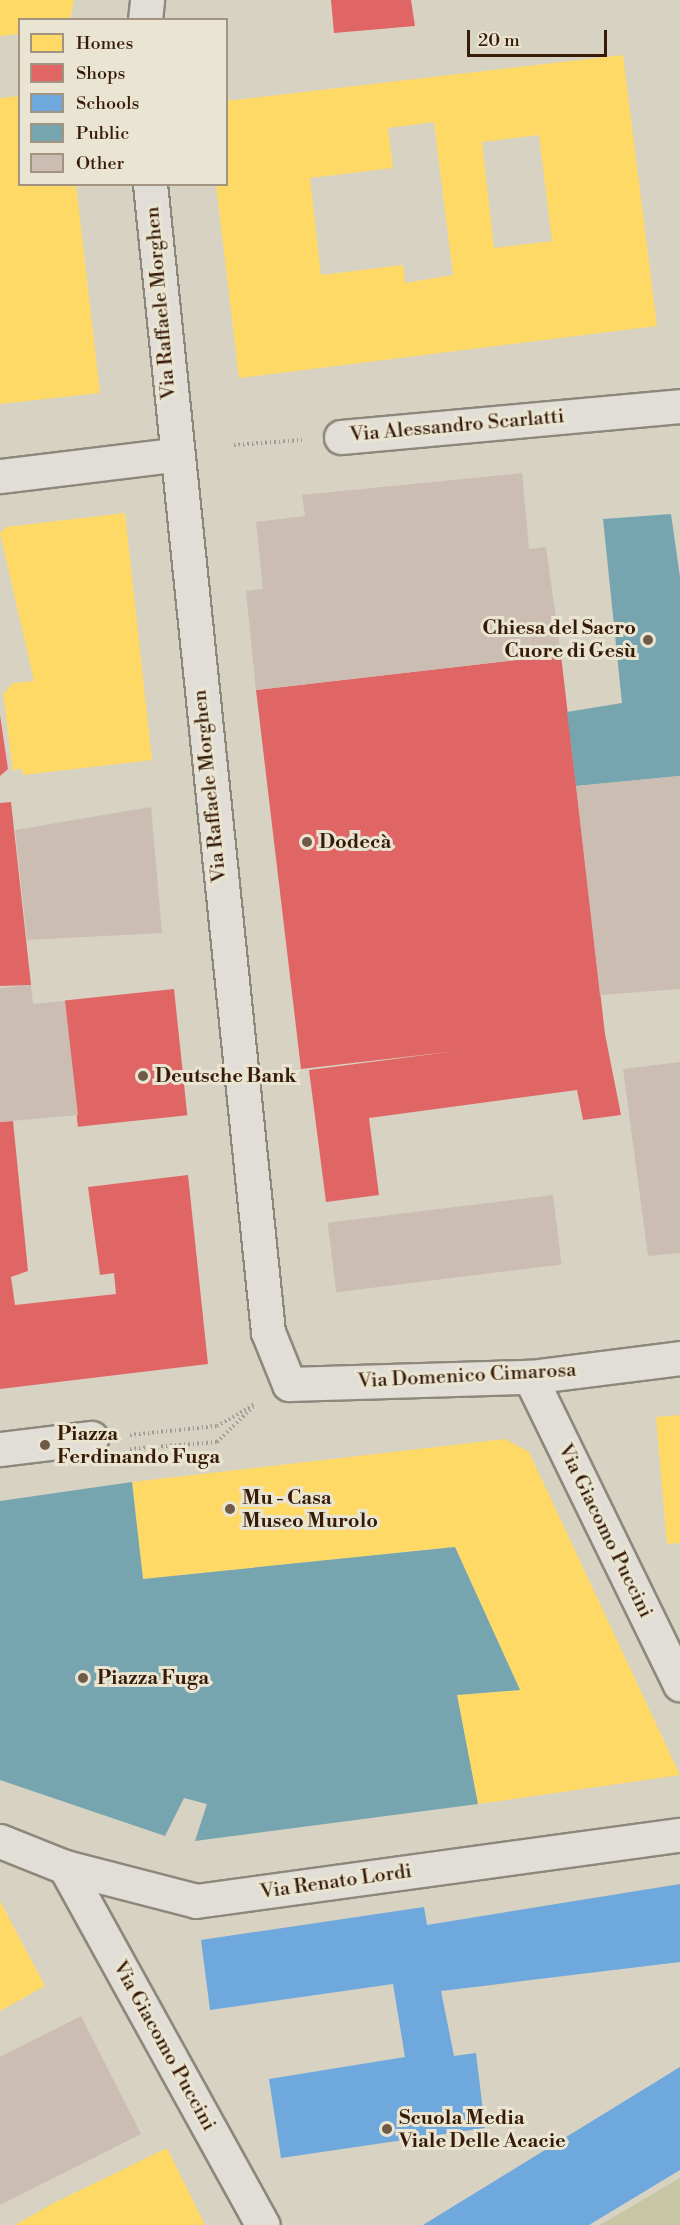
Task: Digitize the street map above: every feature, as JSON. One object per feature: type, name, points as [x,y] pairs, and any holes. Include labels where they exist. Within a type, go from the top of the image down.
[{"type":"street","points":[[146,18],[147,0]]},
{"type":"street","name":"Via Raffaele Morghen","points":[[150,186],[174,455],[268,1332],[290,1384]]},
{"type":"street","name":"Via Alessandro Scarlatti","points":[[341,437],[680,406]]},
{"type":"street","points":[[0,476],[174,455]]},
{"type":"street","name":"Via Domenico Cimarosa","points":[[290,1384],[530,1377],[680,1358]]},
{"type":"street","name":"Via Giacomo Puccini","points":[[530,1377],[680,1684]]},
{"type":"street","points":[[0,1449],[41,1444],[91,1445]]},
{"type":"street","name":"Via Renato Lordi","points":[[0,1841],[65,1867],[196,1901],[680,1835]]},
{"type":"street","name":"Via Giacomo Puccini","points":[[65,1867],[262,2225]]},
{"type":"path","name":"Via Alessandro Scarlatti","points":[[234,445],[341,437]]},
{"type":"path","points":[[91,1445],[217,1442],[260,1401]]},
{"type":"path","points":[[91,1445],[217,1426]]},
{"type":"green space","points":[[680,2178],[680,2225],[600,2225]]},
{"type":"building: Homes","points":[[0,0],[74,0],[70,18],[18,18],[18,34],[0,36]]},
{"type":"building: Homes","points":[[623,55],[657,326],[239,378],[216,186],[228,186],[228,101]],"holes":[[[434,122],[453,275],[405,283],[403,265],[321,275],[310,178],[393,168],[388,128]],[[539,135],[552,241],[494,248],[482,142]]]},
{"type":"building: Homes","points":[[18,96],[18,186],[76,186],[100,393],[0,404],[0,98]]},
{"type":"building: Homes","points":[[125,513],[152,760],[23,775],[21,768],[13,771],[3,694],[13,683],[34,681],[0,533],[6,527]]},
{"type":"building: Homes","points":[[680,1415],[680,1543],[667,1544],[656,1417]]},
{"type":"building: Homes","points":[[505,1439],[529,1452],[680,1775],[478,1804],[457,1695],[520,1690],[455,1547],[143,1579],[132,1482]]},
{"type":"building: Homes","points":[[0,1901],[45,1986],[0,2011]]},
{"type":"building: Homes","points":[[167,2148],[205,2225],[15,2225],[52,2204]]},
{"type":"building: Shops","points":[[331,0],[411,0],[415,26],[334,33]]},
{"type":"building: Shops","points":[[561,655],[605,1034],[621,1115],[583,1120],[577,1090],[369,1118],[379,1195],[326,1202],[309,1070],[456,1051],[301,1069],[256,690]]},
{"type":"building: Shops","points":[[0,715],[8,769],[0,776]]},
{"type":"building: Shops","points":[[11,802],[31,985],[0,986],[0,803]]},
{"type":"building: Shops","points":[[174,989],[187,1115],[78,1127],[65,1000]]},
{"type":"building: Shops","points":[[13,1121],[28,1271],[11,1277],[15,1305],[116,1294],[114,1273],[100,1275],[88,1187],[188,1175],[208,1364],[0,1389],[0,1122]]},
{"type":"building: Schools","points":[[680,1884],[680,1962],[441,1991],[454,2056],[476,2053],[485,2128],[281,2158],[269,2079],[405,2057],[393,1984],[210,2010],[201,1940],[424,1907],[427,1925]]},
{"type":"building: Schools","points":[[680,2067],[680,2170],[589,2225],[423,2225]]},
{"type":"building: Public","name":"Chiesa del Sacro Cuore di Gesù","points":[[671,514],[680,577],[680,776],[576,786],[567,712],[622,703],[603,519]]},
{"type":"building: Public","points":[[132,1482],[143,1579],[455,1547],[520,1690],[457,1695],[478,1804],[195,1841],[207,1804],[184,1798],[165,1836],[0,1780],[0,1501]]},
{"type":"building: Other","points":[[522,473],[529,549],[546,547],[561,655],[256,690],[246,591],[263,589],[256,522],[305,516],[302,495]]},
{"type":"building: Other","points":[[680,776],[680,989],[600,995],[576,786]]},
{"type":"building: Other","points":[[151,807],[162,933],[27,940],[15,830]]},
{"type":"building: Other","points":[[31,985],[33,1004],[65,1001],[78,1115],[0,1122],[0,988]]},
{"type":"building: Other","points":[[680,1062],[680,1253],[648,1256],[623,1069]]},
{"type":"building: Other","points":[[553,1195],[562,1264],[336,1292],[328,1223]]},
{"type":"building: Other","points":[[81,2016],[141,2134],[0,2205],[0,2057]]},
{"type":"place","name":"Chiesa del Sacro Cuore di Gesù","points":[[648,640]]},
{"type":"place","name":"Dodecà","points":[[307,842]]},
{"type":"place","name":"Deutsche Bank","points":[[143,1076]]},
{"type":"place","name":"Piazza Ferdinando Fuga","points":[[45,1445]]},
{"type":"place","name":"Mu - Casa Museo Murolo","points":[[230,1509]]},
{"type":"place","name":"Piazza Fuga","points":[[83,1678]]},
{"type":"place","name":"Scuola Media Viale Delle Acacie","points":[[387,2129]]}]
